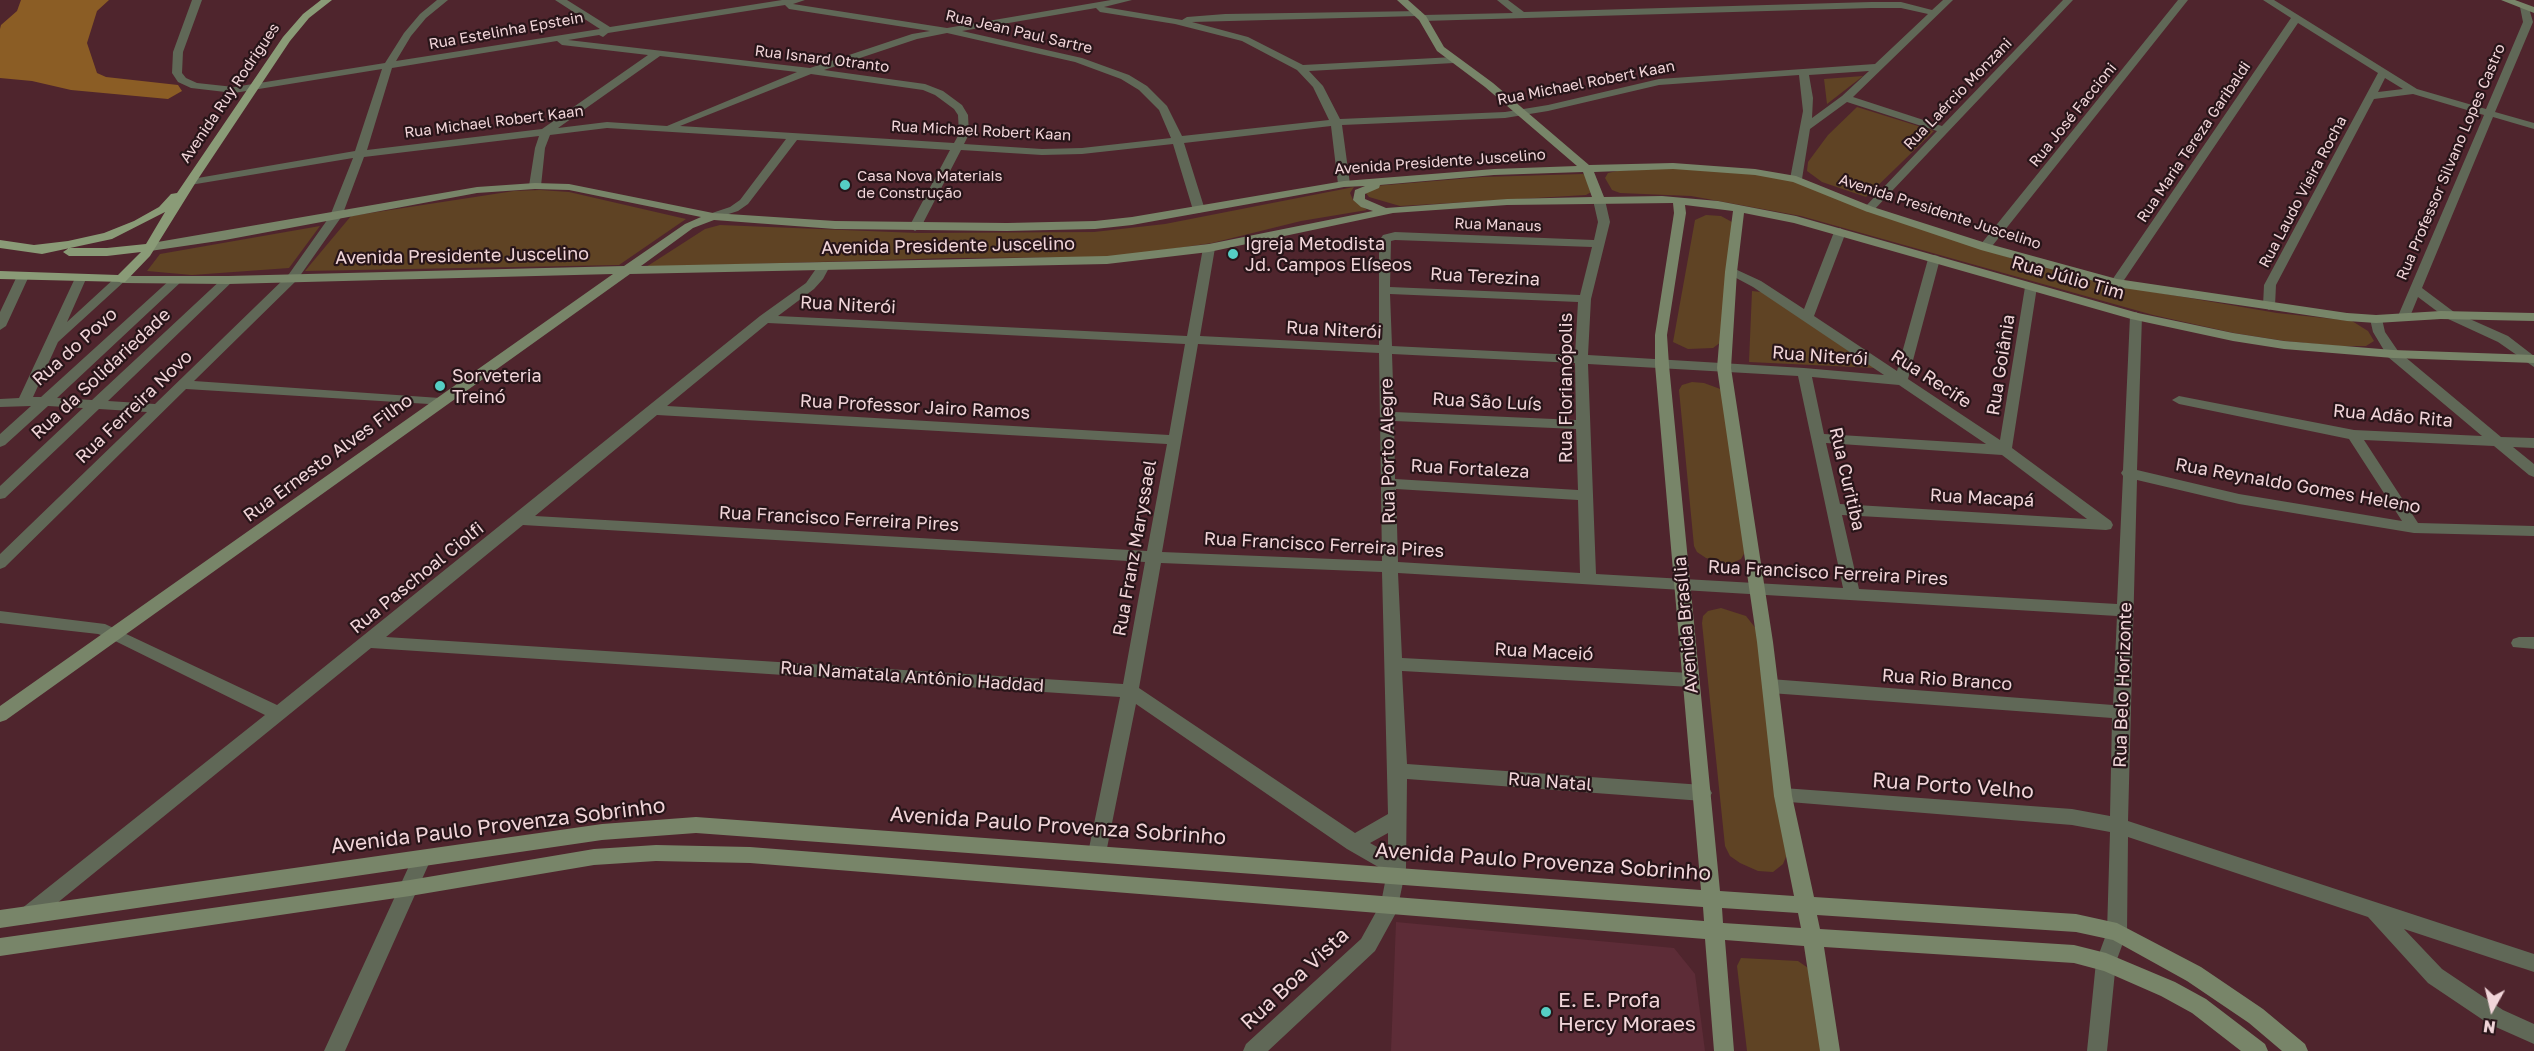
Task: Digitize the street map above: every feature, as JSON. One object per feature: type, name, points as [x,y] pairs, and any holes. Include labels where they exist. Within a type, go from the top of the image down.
[{"type":"main road","name":"Avenida Ruy Rodrigues","points":[[121,279],[144,256],[190,182],[295,28],[327,0]]},
{"type":"main road","points":[[1402,0],[1420,15],[1440,49],[1588,170],[1599,200]]},
{"type":"main road","points":[[2506,0],[2530,5]]},
{"type":"main road","points":[[1562,170],[1570,167],[1575,161],[1574,157]]},
{"type":"main road","name":"Avenida Presidente Juscelino","points":[[0,244],[32,249],[107,252],[336,216],[477,190],[535,186],[569,187],[713,216],[835,225],[915,227],[1095,225],[1143,220],[1344,184],[1494,172],[1673,166],[1755,172],[1796,179],[1869,209],[1985,247],[2116,283],[2184,295],[2347,318],[2376,319],[2450,315],[2534,317]]},
{"type":"main road","points":[[1393,210],[1365,205],[1359,201],[1359,192],[1365,188],[1405,180]]},
{"type":"main road","name":"Avenida Ruy Rodrigues","points":[[32,249],[92,240],[125,229],[163,209],[190,182]]},
{"type":"main road","name":"Avenida Presidente Juscelino","points":[[0,275],[176,281],[1107,260],[1209,248],[1393,210],[1507,202],[1599,200]]},
{"type":"main road","name":"Rua Júlio Tim","points":[[1599,200],[1679,201],[1739,208],[1840,232],[2136,316],[2233,337],[2284,345],[2393,354],[2532,360]]},
{"type":"main road","name":"Avenida Brasília","points":[[1679,201],[1680,213],[1661,335],[1662,365],[1703,793],[1724,1051]]},
{"type":"main road","points":[[1739,208],[1731,272],[1724,368],[1757,589],[1783,796],[1812,935],[1830,1051]]},
{"type":"main road","name":"Rua Ernesto Alves Filho","points":[[0,715],[689,226],[713,216]]},
{"type":"main road","name":"Avenida Paulo Provenza Sobrinho","points":[[0,919],[602,832],[696,825],[1397,872],[1711,899],[2076,923],[2117,932],[2194,974],[2256,1016],[2298,1051]]},
{"type":"main road","points":[[0,946],[410,888],[594,857],[656,853],[750,855],[1715,931],[1812,935],[2074,954],[2106,962],[2168,989],[2199,1006],[2258,1051]]},
{"type":"street","name":"Rua Estelinha Epstein","points":[[197,0],[178,52],[179,76],[195,86],[213,89],[253,88],[606,29],[800,0]]},
{"type":"street","points":[[336,216],[360,153],[388,66],[407,35],[423,16],[443,0]]},
{"type":"street","points":[[560,0],[606,29],[598,41],[603,46]]},
{"type":"street","points":[[726,11],[731,7],[733,0]]},
{"type":"street","name":"Rua Jean Paul Sartre","points":[[747,0],[945,30],[1078,60],[1125,77],[1143,88],[1163,108],[1179,140],[1199,210]]},
{"type":"street","points":[[825,0],[824,6],[830,11]]},
{"type":"street","points":[[1054,0],[1175,21],[1245,39],[1302,68],[1318,86],[1336,122],[1344,184]]},
{"type":"street","points":[[669,127],[781,81],[880,46],[945,30],[1127,0]]},
{"type":"street","points":[[1502,0],[1521,14]]},
{"type":"street","points":[[1601,0],[1615,11]]},
{"type":"street","points":[[1804,128],[1835,108],[1948,0]]},
{"type":"street","name":"Rua Laércio Monzani","points":[[1869,209],[2068,0]]},
{"type":"street","name":"Rua José Faccioni","points":[[1985,247],[2183,0]]},
{"type":"street","points":[[2268,0],[2413,91],[2534,126]]},
{"type":"street","points":[[1175,21],[1225,17],[1521,14],[1881,5],[1901,5],[1934,13]]},
{"type":"street","name":"Rua Professor Silvano Lopes Castro","points":[[2404,316],[2531,22],[2530,5]]},
{"type":"street","name":"Rua Maria Tereza Garibaldi","points":[[2116,283],[2296,18]]},
{"type":"street","name":"Rua Isnard Otranto","points":[[544,40],[810,71],[925,87],[939,93],[958,106],[963,115],[963,134],[959,146],[915,227]]},
{"type":"street","points":[[535,186],[540,148],[546,131],[658,53]]},
{"type":"street","points":[[1302,68],[1454,60]]},
{"type":"street","name":"Rua Michael Robert Kaan","points":[[190,182],[360,153],[607,125],[669,127],[1042,152],[1082,151],[1336,122],[1480,117],[1521,113],[1659,82],[1878,67]]},
{"type":"street","points":[[1796,179],[1808,98],[1804,73]]},
{"type":"street","name":"Rua Laudo Vieira Rocha","points":[[2269,306],[2270,285],[2383,73]]},
{"type":"street","points":[[2372,96],[2413,91]]},
{"type":"street","points":[[1808,98],[1835,108]]},
{"type":"street","points":[[1846,98],[1944,130]]},
{"type":"street","name":"Rua Ernesto Alves Filho","points":[[713,216],[734,209],[744,202],[794,136]]},
{"type":"street","name":"Rua Florianópolis","points":[[1588,578],[1581,359],[1584,299],[1604,222],[1599,200]]},
{"type":"street","points":[[744,202],[748,213],[757,219]]},
{"type":"street","name":"Avenida Presidente Juscelino","points":[[293,277],[336,216]]},
{"type":"street","points":[[1808,317],[1840,232]]},
{"type":"street","name":"Rua Manaus","points":[[1395,236],[1599,244]]},
{"type":"street","name":"Rua Porto Alegre","points":[[1395,236],[1385,241],[1384,290],[1390,567],[1398,771],[1397,872]]},
{"type":"street","name":"Rua Franz Maryssael","points":[[1097,853],[1130,692],[1209,248]]},
{"type":"street","points":[[1901,381],[1934,259]]},
{"type":"street","name":"Rua Paschoal Ciolfi","points":[[28,915],[810,286],[824,266]]},
{"type":"street","name":"Rua Recife","points":[[1731,272],[1757,284],[1808,317],[2005,450],[2106,525]]},
{"type":"street","points":[[0,326],[22,276]]},
{"type":"street","name":"Rua Ferreira Novo","points":[[0,563],[156,408],[183,385],[293,277]]},
{"type":"street","name":"Rua do Povo","points":[[24,402],[80,279]]},
{"type":"street","points":[[52,342],[121,279]]},
{"type":"street","name":"Rua da Solidariedade","points":[[0,494],[228,280]]},
{"type":"street","name":"Rua do Povo","points":[[0,442],[42,401],[176,281]]},
{"type":"street","name":"Rua Goiânia","points":[[2005,450],[2031,286]]},
{"type":"street","points":[[2415,289],[2450,315],[2503,339],[2532,360]]},
{"type":"street","name":"Rua Terezina","points":[[1384,290],[1584,299]]},
{"type":"street","name":"Rua Belo Horizonte","points":[[2097,1051],[2106,962],[2117,932],[2128,473],[2136,316]]},
{"type":"street","points":[[2376,319],[2379,332],[2393,354],[2534,472]]},
{"type":"street","name":"Rua Niterói","points":[[765,320],[1581,359],[1804,372],[1901,381]]},
{"type":"street","name":"Rua Curitiba","points":[[1804,372],[1851,594]]},
{"type":"street","points":[[183,385],[440,402]]},
{"type":"street","name":"Rua Adão Rita","points":[[2179,400],[2354,435],[2534,443]]},
{"type":"street","points":[[0,403],[42,401],[156,408]]},
{"type":"street","name":"Rua Professor Jairo Ramos","points":[[653,410],[1174,440]]},
{"type":"street","name":"Rua São Luís","points":[[1388,416],[1584,425]]},
{"type":"street","points":[[2354,435],[2414,528]]},
{"type":"street","points":[[1817,438],[2005,450]]},
{"type":"street","name":"Rua Reynaldo Gomes Heleno","points":[[2128,473],[2239,499],[2414,528],[2534,531]]},
{"type":"street","name":"Rua Fortaleza","points":[[1390,484],[1585,495]]},
{"type":"street","name":"Rua Macapá","points":[[1834,508],[2127,528]]},
{"type":"street","name":"Rua Francisco Ferreira Pires","points":[[520,520],[1588,578],[2126,611]]},
{"type":"street","points":[[0,617],[99,628],[279,714]]},
{"type":"street","name":"Rua Namatala Antônio Haddad","points":[[368,642],[1130,692]]},
{"type":"street","name":"Rua Maceió","points":[[1394,664],[1692,680]]},
{"type":"street","name":"Rua Rio Branco","points":[[1770,686],[2121,712]]},
{"type":"street","points":[[1130,692],[1397,872]]},
{"type":"street","name":"Rua Natal","points":[[1398,771],[1703,793]]},
{"type":"street","name":"Rua Porto Velho","points":[[1783,796],[2072,817],[2120,826],[2534,963]]},
{"type":"street","points":[[1354,843],[1399,817]]},
{"type":"street","points":[[334,1051],[422,859]]},
{"type":"street","name":"Rua Boa Vista","points":[[1253,1051],[1368,945],[1390,904],[1397,872]]},
{"type":"street","points":[[2374,910],[2435,976],[2496,1017],[2534,1035]]},
{"type":"shaded area","points":[[21,0],[109,0],[97,11],[87,43],[97,73],[106,77],[178,85],[182,91],[168,99],[71,90],[32,81],[0,78],[1,25],[17,11]]},
{"type":"shaded area","points":[[1863,76],[1827,104],[1824,79]]},
{"type":"shaded area","points":[[1857,107],[1934,131],[1866,197],[1822,182],[1807,171],[1808,162],[1828,135]]},
{"type":"shaded area","points":[[1674,168],[1756,173],[1795,181],[2013,259],[2119,286],[2277,313],[2352,321],[2368,331],[2374,341],[2366,346],[2338,346],[2234,333],[2153,315],[1801,216],[1691,196],[1620,193],[1612,190],[1605,178],[1608,173],[1617,171]]},
{"type":"shaded area","points":[[1583,174],[1589,177],[1593,191],[1586,195],[1400,206],[1369,197],[1366,193],[1375,186],[1482,177]]},
{"type":"shaded area","points":[[1354,187],[1350,193],[1353,200],[1367,210],[1301,221],[1212,243],[1115,257],[950,258],[646,267],[705,229],[720,225],[917,233],[1094,232],[1165,224]]},
{"type":"shaded area","points":[[514,191],[569,192],[686,219],[619,265],[305,271],[351,216]]},
{"type":"shaded area","points":[[1706,215],[1721,216],[1732,222],[1721,342],[1713,348],[1688,349],[1673,342],[1695,220]]},
{"type":"shaded area","points":[[320,226],[289,268],[192,275],[147,271],[160,254]]},
{"type":"shaded area","points":[[1752,291],[1770,293],[1875,368],[1749,362]]},
{"type":"shaded area","points":[[1692,382],[1704,383],[1723,390],[1745,552],[1741,559],[1730,564],[1706,558],[1697,552],[1694,546],[1679,390],[1682,385]]},
{"type":"shaded area","points":[[1721,608],[1746,616],[1757,630],[1788,852],[1783,864],[1773,872],[1758,871],[1740,863],[1730,856],[1725,846],[1702,623],[1703,616],[1708,611]]},
{"type":"shaded area","name":"E. E. Profª Hercy Moraes","points":[[1396,922],[1674,948],[1695,974],[1705,1051],[1391,1051]]},
{"type":"shaded area","points":[[1741,958],[1798,961],[1811,970],[1827,1051],[1747,1051],[1737,966]]},
{"type":"place","name":"Casa Nova Materiais de Construção","points":[[845,185]]},
{"type":"place","name":"Igreja Metodista Jd. Campos Elíseos","points":[[1233,254]]},
{"type":"place","name":"Sorveteria Treinó","points":[[440,386]]},
{"type":"place","name":"E. E. Profª Hercy Moraes","points":[[1546,1012]]}]
